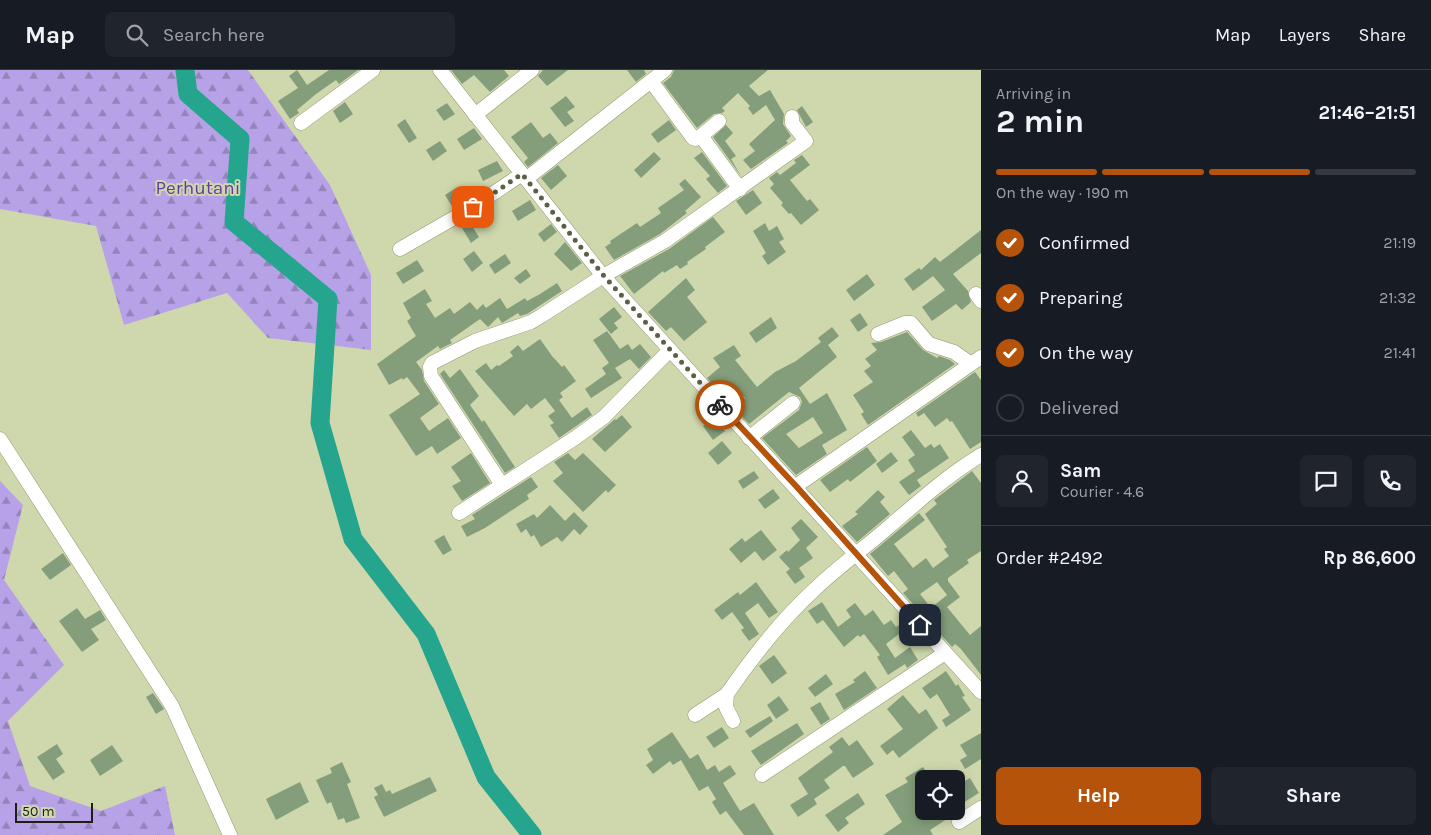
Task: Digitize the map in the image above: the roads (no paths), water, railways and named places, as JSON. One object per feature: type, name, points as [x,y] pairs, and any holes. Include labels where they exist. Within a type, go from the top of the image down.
[{"type":"street","points":[[301,123],[374,70]]},
{"type":"street","points":[[440,70],[604,276],[981,692]]},
{"type":"street","points":[[475,115],[532,70]]},
{"type":"street","points":[[400,249],[524,176],[665,70]]},
{"type":"street","points":[[651,81],[692,138],[696,140],[719,120]]},
{"type":"street","points":[[502,485],[431,376],[430,367],[432,363],[475,340],[531,322],[604,276],[650,251],[806,141],[792,123],[792,117]]},
{"type":"street","points":[[701,136],[740,189]]},
{"type":"street","points":[[878,334],[905,323],[912,323],[929,344],[976,360]]},
{"type":"street","points":[[459,513],[575,438],[604,417],[670,350]]},
{"type":"street","points":[[796,486],[976,360]]},
{"type":"street","points":[[749,438],[793,403]]},
{"type":"street","points":[[0,439],[172,706],[230,835]]},
{"type":"street","points":[[695,715],[727,694],[784,620],[816,588],[946,478],[981,455]]},
{"type":"street","points":[[762,776],[945,653]]},
{"type":"street","points":[[727,694],[726,707],[733,720]]},
{"type":"street","points":[[959,822],[981,808]]},
{"type":"waterway","points":[[185,70],[188,94],[240,139],[234,222],[328,299],[320,423],[353,539],[426,634],[486,777],[532,835]]},
{"type":"park label","name":"Perhutani","points":[[198,187]]}]
